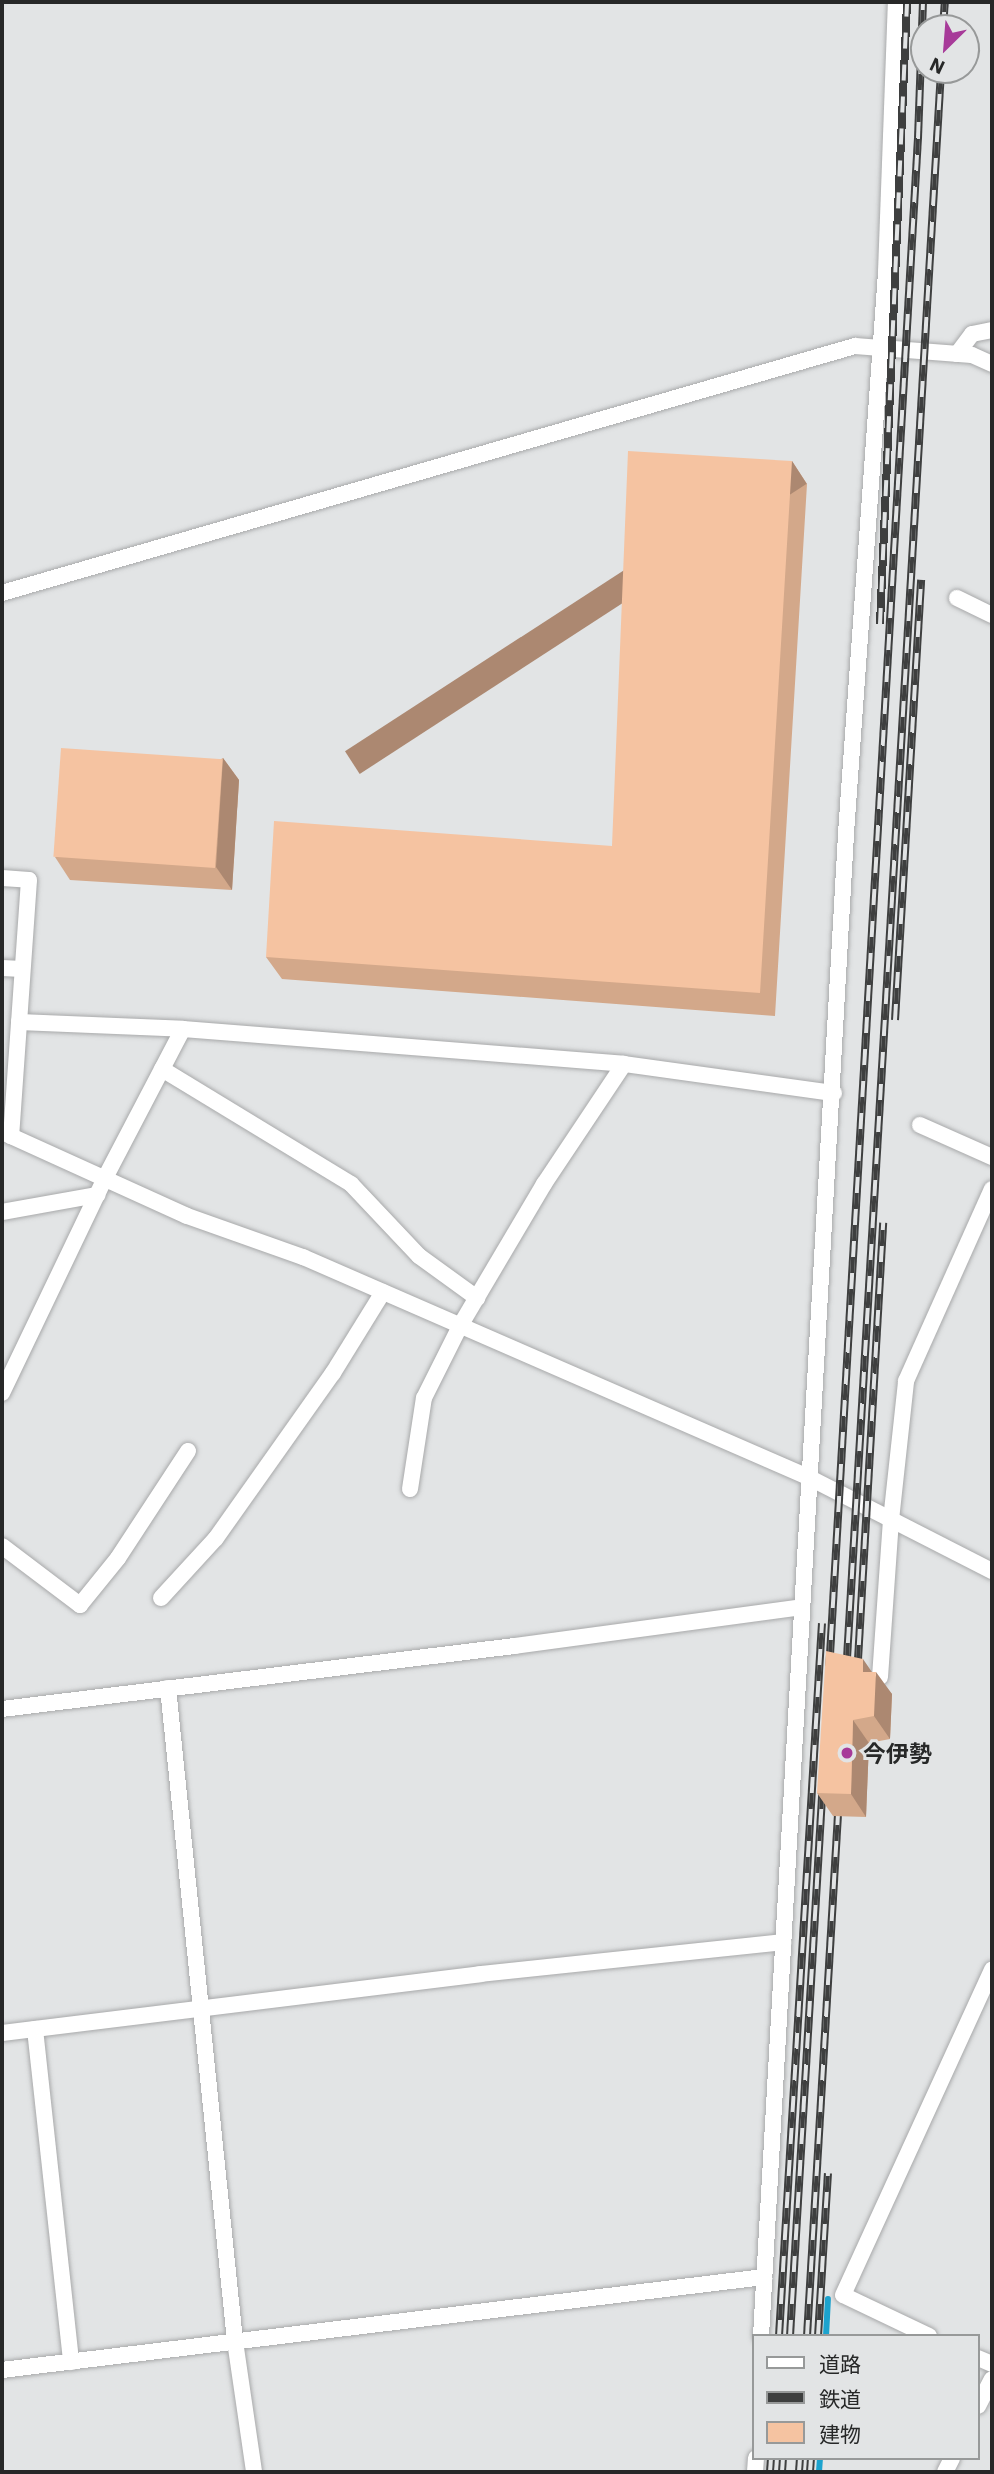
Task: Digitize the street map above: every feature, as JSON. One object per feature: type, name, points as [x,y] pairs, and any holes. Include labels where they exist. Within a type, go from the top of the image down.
[{"type":"street","points":[[761,2334],[807,1477],[834,1093],[847,819],[881,348],[897,2]]},
{"type":"street","points":[[957,354],[972,334],[992,330]]},
{"type":"street","points":[[2,593],[855,346],[972,355],[992,364]]},
{"type":"street","points":[[957,598],[992,615]]},
{"type":"street","points":[[2,878],[29,880],[19,1022],[6,1134],[187,1216],[303,1257],[807,1477],[992,1571]]},
{"type":"street","points":[[2,968],[22,970]]},
{"type":"street","points":[[19,1022],[183,1029],[624,1064],[834,1093]]},
{"type":"street","points":[[2,1393],[105,1178],[183,1029]]},
{"type":"street","points":[[410,1489],[424,1398],[460,1326],[544,1184],[624,1064]]},
{"type":"street","points":[[162,1069],[351,1184],[419,1256],[477,1298]]},
{"type":"street","points":[[920,1125],[992,1157]]},
{"type":"street","points":[[880,1677],[891,1520],[906,1381],[992,1189]]},
{"type":"street","points":[[2,1212],[97,1195]]},
{"type":"street","points":[[160,1598],[216,1538],[333,1373],[383,1293]]},
{"type":"street","points":[[2,1546],[80,1605],[118,1558],[188,1451]]},
{"type":"street","points":[[2,1709],[514,1646],[801,1607]]},
{"type":"street","points":[[168,1688],[236,2342],[254,2472]]},
{"type":"street","points":[[2,2033],[480,1975],[783,1942]]},
{"type":"street","points":[[925,2334],[843,2295],[992,1970]]},
{"type":"street","points":[[36,2029],[71,2362]]},
{"type":"street","points":[[2,2371],[764,2277]]},
{"type":"street","points":[[980,2402],[992,2379]]},
{"type":"building","points":[[628,451],[792,461],[760,993],[266,957],[274,821],[612,846]]},
{"type":"building","points":[[61,748],[223,759],[215,868],[53,857]]},
{"type":"building","points":[[826,1651],[863,1659],[863,1672],[876,1672],[874,1716],[853,1720],[851,1794],[817,1793]]},
{"type":"waterway","points":[[826,2334],[828,2299]]},
{"type":"waterway","points":[[819,2472],[820,2460]]},
{"type":"railway","points":[[880,624],[907,2]]},
{"type":"railway","points":[[829,1672],[918,138],[923,2]]},
{"type":"railway","points":[[944,14],[945,2]]},
{"type":"railway","points":[[846,1675],[940,84]]},
{"type":"railway","points":[[895,1020],[921,580]]},
{"type":"railway","points":[[857,1677],[883,1223]]},
{"type":"railway","points":[[779,2334],[822,1623]]},
{"type":"railway","points":[[790,2334],[823,1780]]},
{"type":"railway","points":[[807,2334],[839,1798]]},
{"type":"railway","points":[[818,2334],[828,2173]]},
{"type":"railway","points":[[770,2472],[771,2460]]},
{"type":"railway","points":[[782,2472],[783,2460]]},
{"type":"railway","points":[[799,2472],[800,2460]]},
{"type":"railway","points":[[810,2472],[811,2460]]},
{"type":"place","name":"今伊勢","points":[[847,1753]]}]
